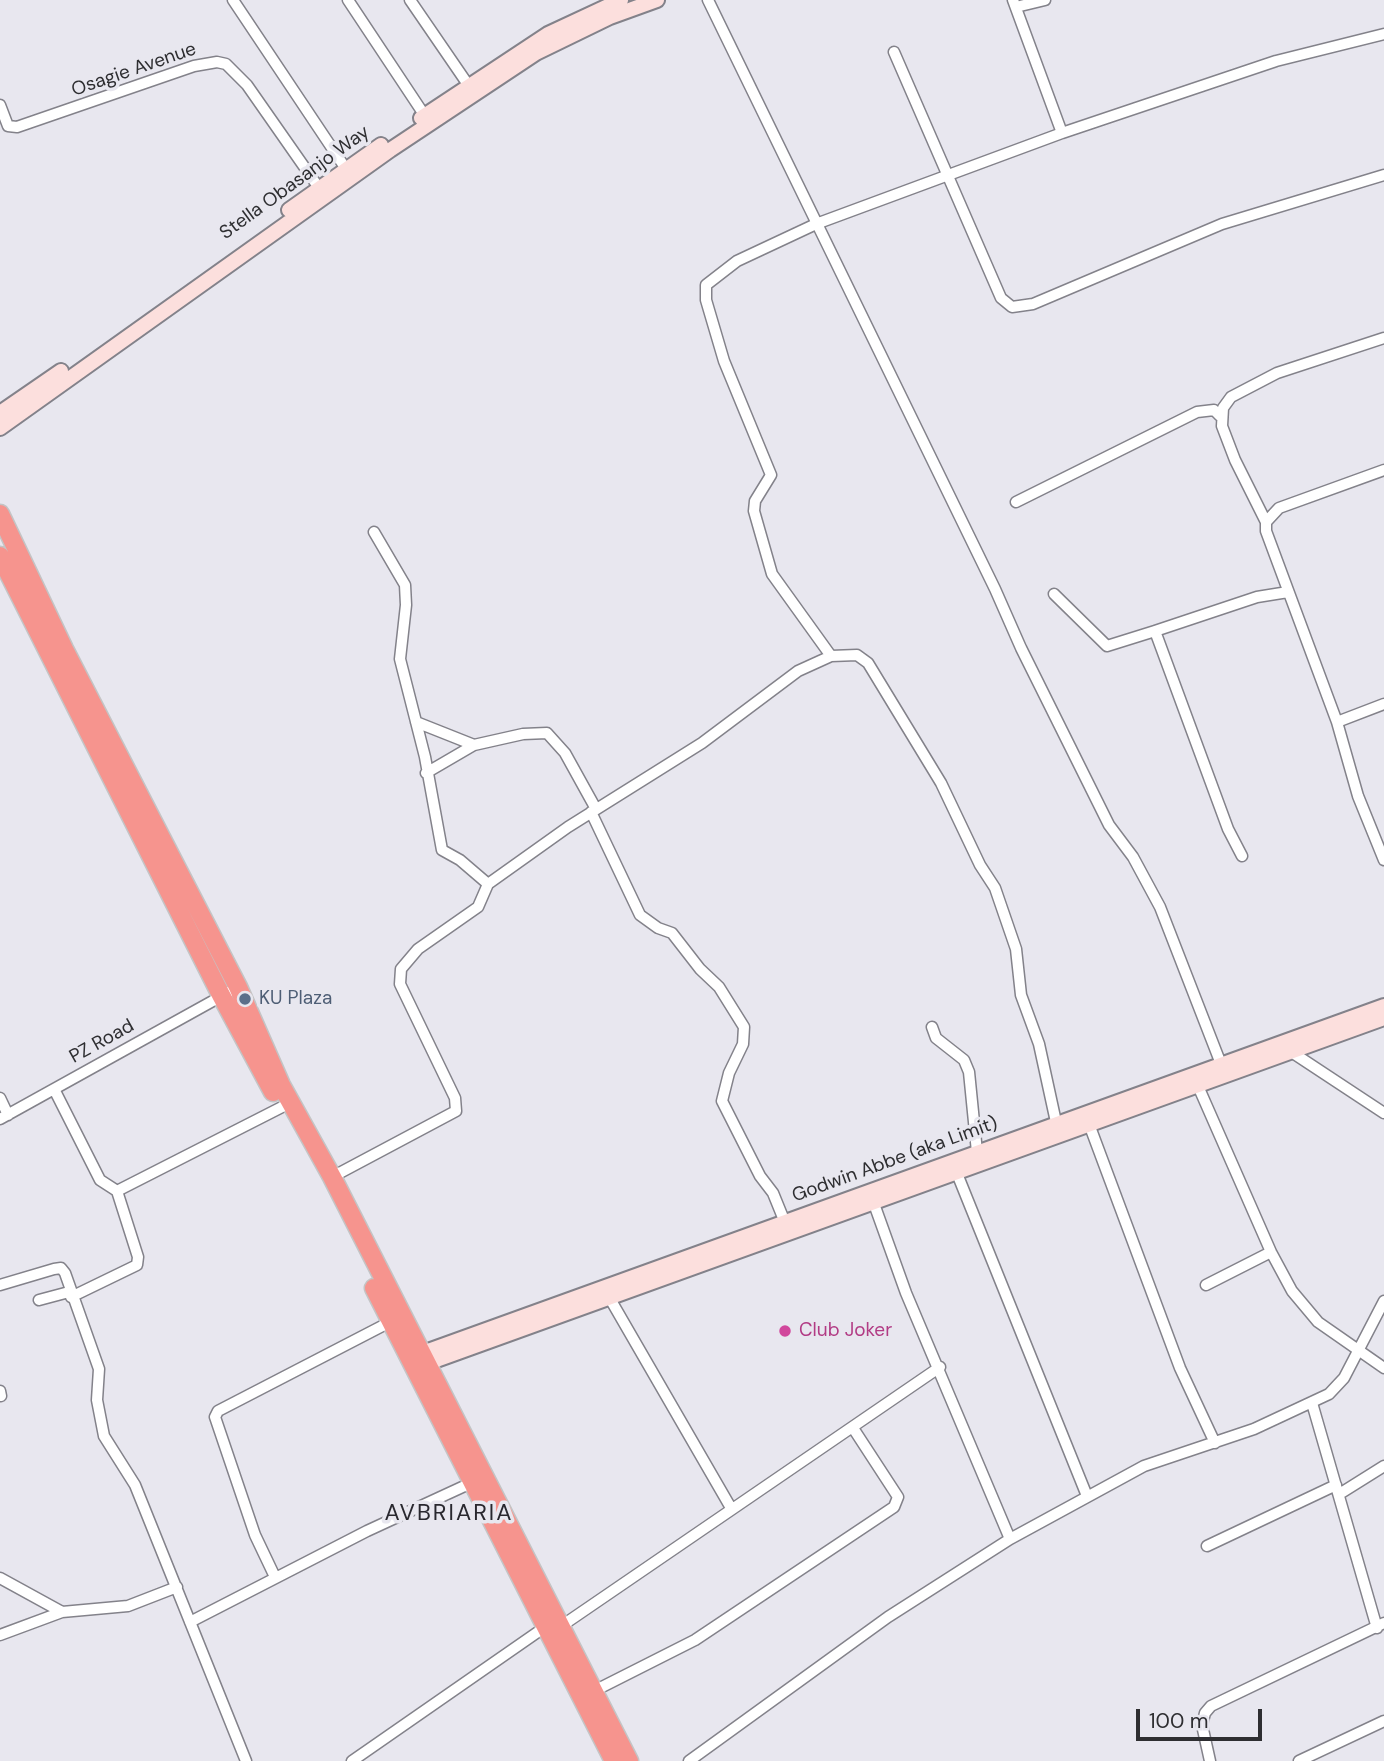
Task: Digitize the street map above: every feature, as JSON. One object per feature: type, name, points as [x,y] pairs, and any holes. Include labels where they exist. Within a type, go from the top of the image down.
[{"type":"highway","points":[[0,514],[64,649],[238,987],[281,1086],[332,1177],[471,1483],[553,1627],[594,1692],[629,1761]]},
{"type":"highway","points":[[0,556],[221,995],[282,1107],[390,1322],[417,1361],[553,1627],[614,1761]]},
{"type":"street","points":[[233,0],[346,169]]},
{"type":"street","points":[[348,0],[425,116]]},
{"type":"street","points":[[410,0],[469,86]]},
{"type":"street","name":"Stella Obasanjo Way","points":[[0,413],[259,233],[318,188],[469,86],[548,34],[621,0]]},
{"type":"street","points":[[0,428],[390,150],[536,53],[607,8],[657,0]]},
{"type":"street","points":[[708,0],[1109,825],[1133,857],[1160,908],[1221,1064]]},
{"type":"street","points":[[1045,0],[1015,4],[1062,133]]},
{"type":"street","points":[[831,656],[772,575],[754,511],[755,501],[771,475],[724,361],[706,300],[706,285],[737,261],[816,224],[951,177],[1062,133],[1276,61],[1384,34]]},
{"type":"street","points":[[894,52],[951,177],[1001,298],[1012,307],[1023,307],[1222,224],[1384,175]]},
{"type":"street","name":"Osagie Avenue","points":[[0,106],[8,126],[17,127],[194,66],[217,62],[226,64],[247,85],[318,188]]},
{"type":"street","points":[[1220,416],[1231,397],[1278,373],[1384,338]]},
{"type":"street","points":[[1016,502],[1197,412],[1214,410],[1220,416],[1235,460],[1266,522],[1288,593],[1337,722],[1359,796],[1384,860]]},
{"type":"street","points":[[1266,522],[1279,508],[1383,472]]},
{"type":"street","points":[[374,532],[405,585],[406,605],[400,659],[442,850],[460,860],[488,884]]},
{"type":"street","points":[[1055,594],[1107,646],[1257,597],[1288,593]]},
{"type":"street","points":[[1156,631],[1228,829],[1242,856]]},
{"type":"street","points":[[332,1177],[456,1111],[455,1098],[400,984],[401,969],[418,949],[478,907],[488,884],[594,811],[702,743],[798,671],[831,656],[857,655],[869,663],[941,783],[980,865],[995,888],[1016,949],[1021,995],[1039,1044],[1056,1122]]},
{"type":"street","points":[[1337,722],[1384,704]]},
{"type":"street","points":[[416,722],[474,746]]},
{"type":"street","points":[[426,773],[474,746],[523,734],[547,733],[565,753],[640,915],[658,928],[672,933],[700,970],[719,987],[744,1027],[743,1044],[722,1101],[785,1220]]},
{"type":"street","name":"PZ Road","points":[[4,1117],[238,987]]},
{"type":"street","name":"Godwin Abbe (aka Limit)","points":[[417,1361],[609,1297],[956,1171],[1293,1054],[1313,1039],[1384,1006]]},
{"type":"street","name":"Godwin Abbe (aka Limit)","points":[[417,1361],[785,1220],[1056,1122],[1221,1064],[1384,1018]]},
{"type":"street","points":[[932,1027],[936,1038],[964,1060],[969,1072],[976,1152]]},
{"type":"street","points":[[1293,1054],[1384,1113]]},
{"type":"street","points":[[1198,1086],[1271,1252],[1306,1309],[1357,1351],[1384,1368]]},
{"type":"street","points":[[39,1300],[70,1294],[137,1265],[138,1257],[117,1191],[100,1180],[54,1089]]},
{"type":"street","points":[[0,1098],[4,1117]]},
{"type":"street","points":[[117,1191],[282,1107]]},
{"type":"street","points":[[1089,1124],[1180,1368],[1215,1443]]},
{"type":"street","points":[[956,1171],[1087,1496]]},
{"type":"street","points":[[873,1201],[906,1293],[940,1367],[1010,1539]]},
{"type":"street","points":[[1206,1284],[1271,1252]]},
{"type":"street","points":[[0,1285],[58,1268],[65,1273],[70,1294],[99,1369],[97,1400],[104,1436],[135,1485],[246,1761]]},
{"type":"street","points":[[609,1297],[731,1508]]},
{"type":"street","points":[[689,1761],[888,1618],[1010,1539],[1144,1466],[1215,1443],[1312,1403],[1337,1388],[1384,1301]]},
{"type":"street","points":[[275,1577],[255,1535],[215,1417],[218,1411],[390,1322]]},
{"type":"street","points":[[352,1761],[940,1367]]},
{"type":"street","points":[[1210,1761],[1202,1724],[1205,1713],[1211,1706],[1381,1625],[1312,1403]]},
{"type":"street","points":[[594,1692],[695,1640],[894,1507],[898,1497],[853,1427]]},
{"type":"street","points":[[1207,1546],[1384,1466]]},
{"type":"street","points":[[190,1622],[275,1577],[471,1483]]},
{"type":"street","points":[[0,1578],[62,1612]]},
{"type":"street","points":[[0,1635],[62,1612],[128,1606],[177,1587]]},
{"type":"street","points":[[1299,1761],[1384,1721]]},
{"type":"place","name":"KU Plaza","points":[[245,999]]},
{"type":"place","name":"Club Joker","points":[[785,1331]]},
{"type":"district","name":"AVBRIARIA","points":[[449,1514]]}]
